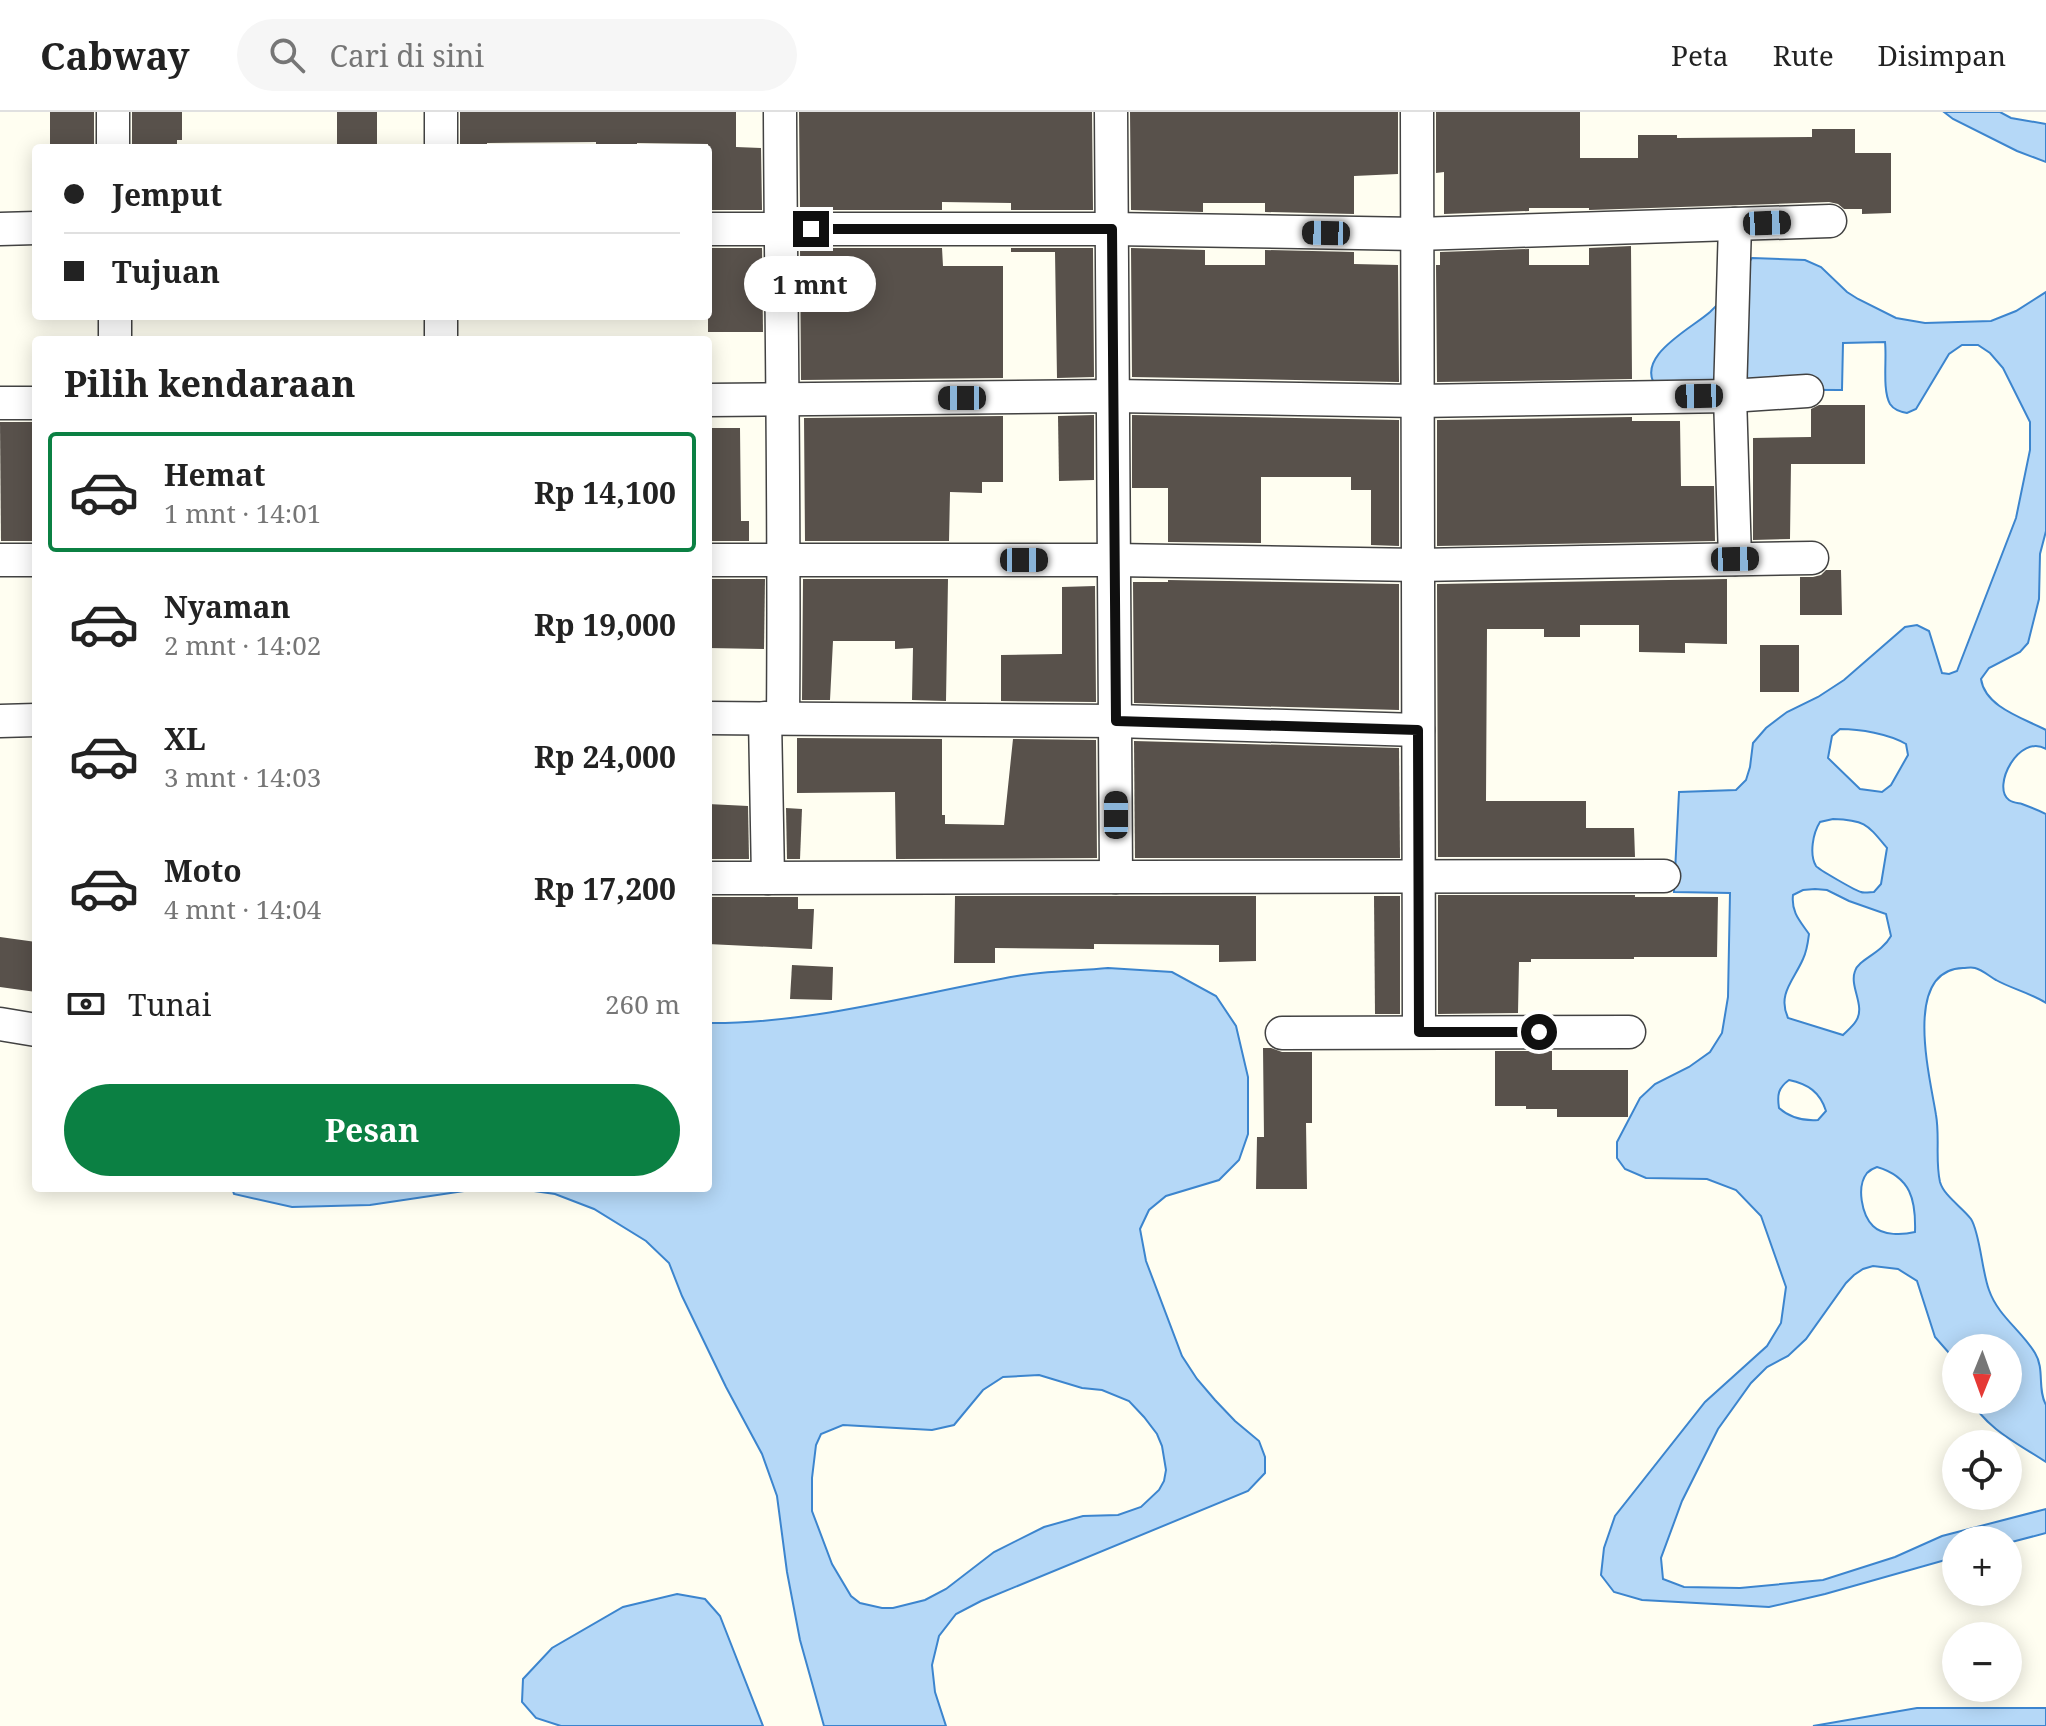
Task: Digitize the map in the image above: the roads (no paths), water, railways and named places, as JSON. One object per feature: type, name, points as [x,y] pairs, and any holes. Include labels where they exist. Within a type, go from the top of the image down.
[{"type":"street","points":[[113,112],[113,144]]},
{"type":"street","points":[[441,112],[441,144]]},
{"type":"street","points":[[768,878],[774,718],[785,560],[780,112]]},
{"type":"street","points":[[1111,112],[1116,877]]},
{"type":"street","points":[[1417,112],[1419,1032]]},
{"type":"street","points":[[712,229],[1112,229],[1417,234],[1830,221]]},
{"type":"street","points":[[1735,224],[1730,396],[1735,559]]},
{"type":"street","points":[[0,229],[32,228]]},
{"type":"street","points":[[712,400],[1113,396],[1417,401],[1730,396],[1807,391]]},
{"type":"street","points":[[0,403],[32,403]]},
{"type":"street","points":[[712,560],[1114,560],[1418,565],[1812,558]]},
{"type":"street","points":[[0,560],[32,560]]},
{"type":"street","points":[[712,718],[1116,721],[1418,730]]},
{"type":"street","points":[[0,721],[32,720]]},
{"type":"street","points":[[712,878],[1664,876]]},
{"type":"street","points":[[0,1024],[32,1029]]},
{"type":"street","points":[[1282,1033],[1629,1032]]},
{"type":"water","points":[[1944,112],[2000,112],[2011,118],[2046,124],[2046,162],[2017,151]]},
{"type":"water","points":[[1752,258],[1805,260],[1821,267],[1858,299],[1896,318],[1925,323],[1991,321],[2016,311],[2046,292],[2046,531],[2040,554],[2039,599],[2028,643],[2020,652],[1989,668],[1981,679],[1984,689],[1997,704],[2046,730],[2046,749],[2036,746],[2026,748],[2011,764],[2003,784],[2009,800],[2046,814],[2046,1003],[1978,969],[1963,968],[1944,973],[1932,986],[1924,1028],[1937,1123],[1940,1182],[1945,1192],[1971,1219],[1993,1299],[2020,1334],[1942,1334],[1942,1345],[1935,1337],[1917,1281],[1898,1269],[1873,1266],[1854,1275],[1806,1339],[1788,1356],[1767,1367],[1751,1383],[1718,1429],[1682,1501],[1661,1558],[1663,1579],[1684,1587],[1740,1588],[1823,1580],[1895,1557],[1942,1536],[1942,1561],[1769,1607],[1642,1600],[1614,1592],[1601,1575],[1604,1548],[1615,1516],[1705,1402],[1767,1346],[1781,1323],[1786,1287],[1761,1216],[1736,1190],[1707,1179],[1646,1178],[1625,1169],[1617,1158],[1617,1142],[1640,1098],[1655,1084],[1689,1067],[1710,1052],[1722,1033],[1728,997],[1730,893],[1674,892],[1679,792],[1736,790],[1746,780],[1753,743],[1766,728],[1787,712],[1844,680],[1905,627],[1917,625],[1929,631],[1942,673],[1957,671],[2016,518],[2030,450],[2030,422],[2003,368],[1978,345],[1962,345],[1949,354],[1916,409],[1907,413],[1894,408],[1888,398],[1885,342],[1843,343],[1842,390],[1658,389],[1652,377],[1652,366],[1658,355],[1710,312]],"holes":[[[1840,729],[1883,735],[1906,744],[1908,755],[1891,785],[1882,792],[1860,789],[1828,758],[1832,736]],[[1833,819],[1859,822],[1887,848],[1881,884],[1874,892],[1858,891],[1816,866],[1813,856],[1815,832],[1820,822]],[[1815,889],[1827,890],[1886,914],[1891,936],[1855,971],[1859,1015],[1843,1035],[1788,1018],[1785,1009],[1788,987],[1804,956],[1809,934],[1797,916],[1793,895]],[[1789,1080],[1817,1094],[1826,1111],[1818,1120],[1802,1119],[1779,1108],[1780,1089]],[[1877,1167],[1897,1177],[1909,1191],[1915,1232],[1888,1233],[1877,1229],[1869,1221],[1863,1208],[1862,1186],[1867,1173]]]},
{"type":"water","points":[[1108,968],[1172,972],[1216,996],[1236,1026],[1248,1077],[1248,1134],[1239,1160],[1219,1180],[1166,1196],[1149,1210],[1140,1229],[1146,1261],[1182,1356],[1215,1400],[1259,1441],[1265,1457],[1265,1473],[1248,1491],[956,1614],[939,1636],[932,1665],[935,1692],[946,1726],[824,1726],[800,1640],[777,1496],[762,1454],[726,1387],[669,1263],[646,1241],[594,1209],[541,1192],[712,1192],[712,1023],[786,1019],[1039,973]],"holes":[[[1039,1375],[1082,1388],[1102,1390],[1129,1401],[1157,1434],[1162,1446],[1166,1470],[1164,1481],[1141,1507],[1118,1515],[1083,1516],[1044,1527],[994,1552],[946,1589],[925,1600],[882,1608],[860,1603],[851,1596],[832,1564],[812,1511],[812,1478],[816,1445],[821,1434],[843,1425],[932,1430],[954,1425],[983,1390],[1003,1377]]]},
{"type":"water","points":[[457,1192],[370,1205],[292,1207],[234,1194]]},
{"type":"water","points":[[2022,1337],[2035,1353],[2041,1372],[2046,1405],[2046,1462],[2022,1447],[2022,1430],[1998,1430],[1981,1414],[2022,1414]]},
{"type":"water","points":[[2046,1509],[2046,1533],[2022,1539],[2022,1526],[1981,1526]]},
{"type":"water","points":[[677,1594],[705,1599],[720,1616],[763,1726],[561,1726],[536,1718],[522,1702],[523,1679],[552,1648],[623,1607]]},
{"type":"water","points":[[1917,1708],[2046,1708],[2046,1726],[1813,1726]]}]
